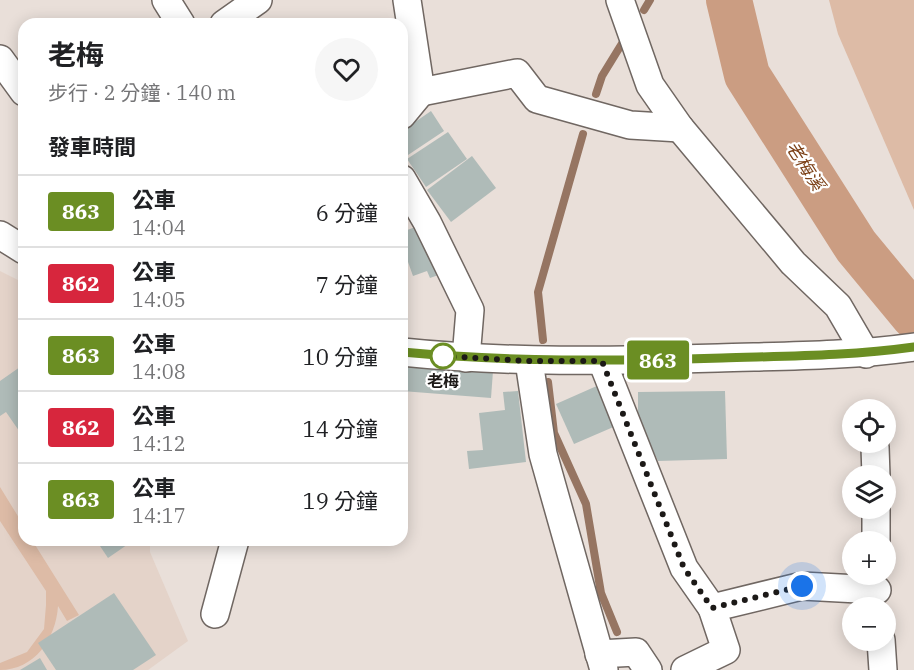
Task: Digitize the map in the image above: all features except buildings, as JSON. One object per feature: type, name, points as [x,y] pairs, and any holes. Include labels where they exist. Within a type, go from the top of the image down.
[{"type":"street","points":[[166,0],[177,18]]},
{"type":"street","points":[[232,18],[258,0]]},
{"type":"street","points":[[406,0],[421,92]]},
{"type":"street","points":[[620,0],[650,85],[680,128],[793,263],[838,306],[866,354]]},
{"type":"street","points":[[0,59],[18,84]]},
{"type":"street","points":[[408,108],[421,92],[517,73],[537,99],[630,125],[680,128]]},
{"type":"street","points":[[408,189],[427,222],[470,310],[466,358]]},
{"type":"street","points":[[0,235],[18,246]]},
{"type":"street","points":[[408,353],[529,361],[602,361],[866,354],[914,347]]},
{"type":"street","points":[[529,361],[543,454],[602,662],[636,652],[648,670]]},
{"type":"street","points":[[602,361],[684,568],[712,608],[726,650],[685,670]]},
{"type":"street","points":[[215,614],[233,546]]},
{"type":"street","points":[[712,608],[802,586],[877,591]]},
{"type":"street","points":[[882,651],[883,670]]},
{"type":"shaded area","points":[[829,0],[914,0],[914,210],[838,34]]},
{"type":"shaded area","points":[[0,271],[18,280],[18,546],[150,546],[150,552],[188,641],[148,670],[0,670]]},
{"type":"shaded area","points":[[0,487],[18,516],[18,546],[36,546],[79,615],[67,621],[58,606],[53,630],[41,650],[23,665],[0,670],[0,663],[27,652],[44,629],[46,591],[0,521]]},
{"type":"waterway","points":[[644,10],[650,0]]},
{"type":"waterway","name":"老梅溪","points":[[729,0],[747,75],[856,246],[914,316]]},
{"type":"waterway","points":[[596,94],[602,76],[626,37]]},
{"type":"waterway","points":[[543,340],[538,292],[583,134]]},
{"type":"waterway","points":[[548,382],[554,433],[586,504],[601,593],[617,632]]},
{"type":"bus line","name":"863","points":[[408,353],[529,361],[602,361],[866,354],[914,347]]},
{"type":"place","name":"老梅","points":[[443,356]]},
{"type":"route","points":[[443,356],[529,361],[602,361],[684,568],[712,608],[802,586]]}]
